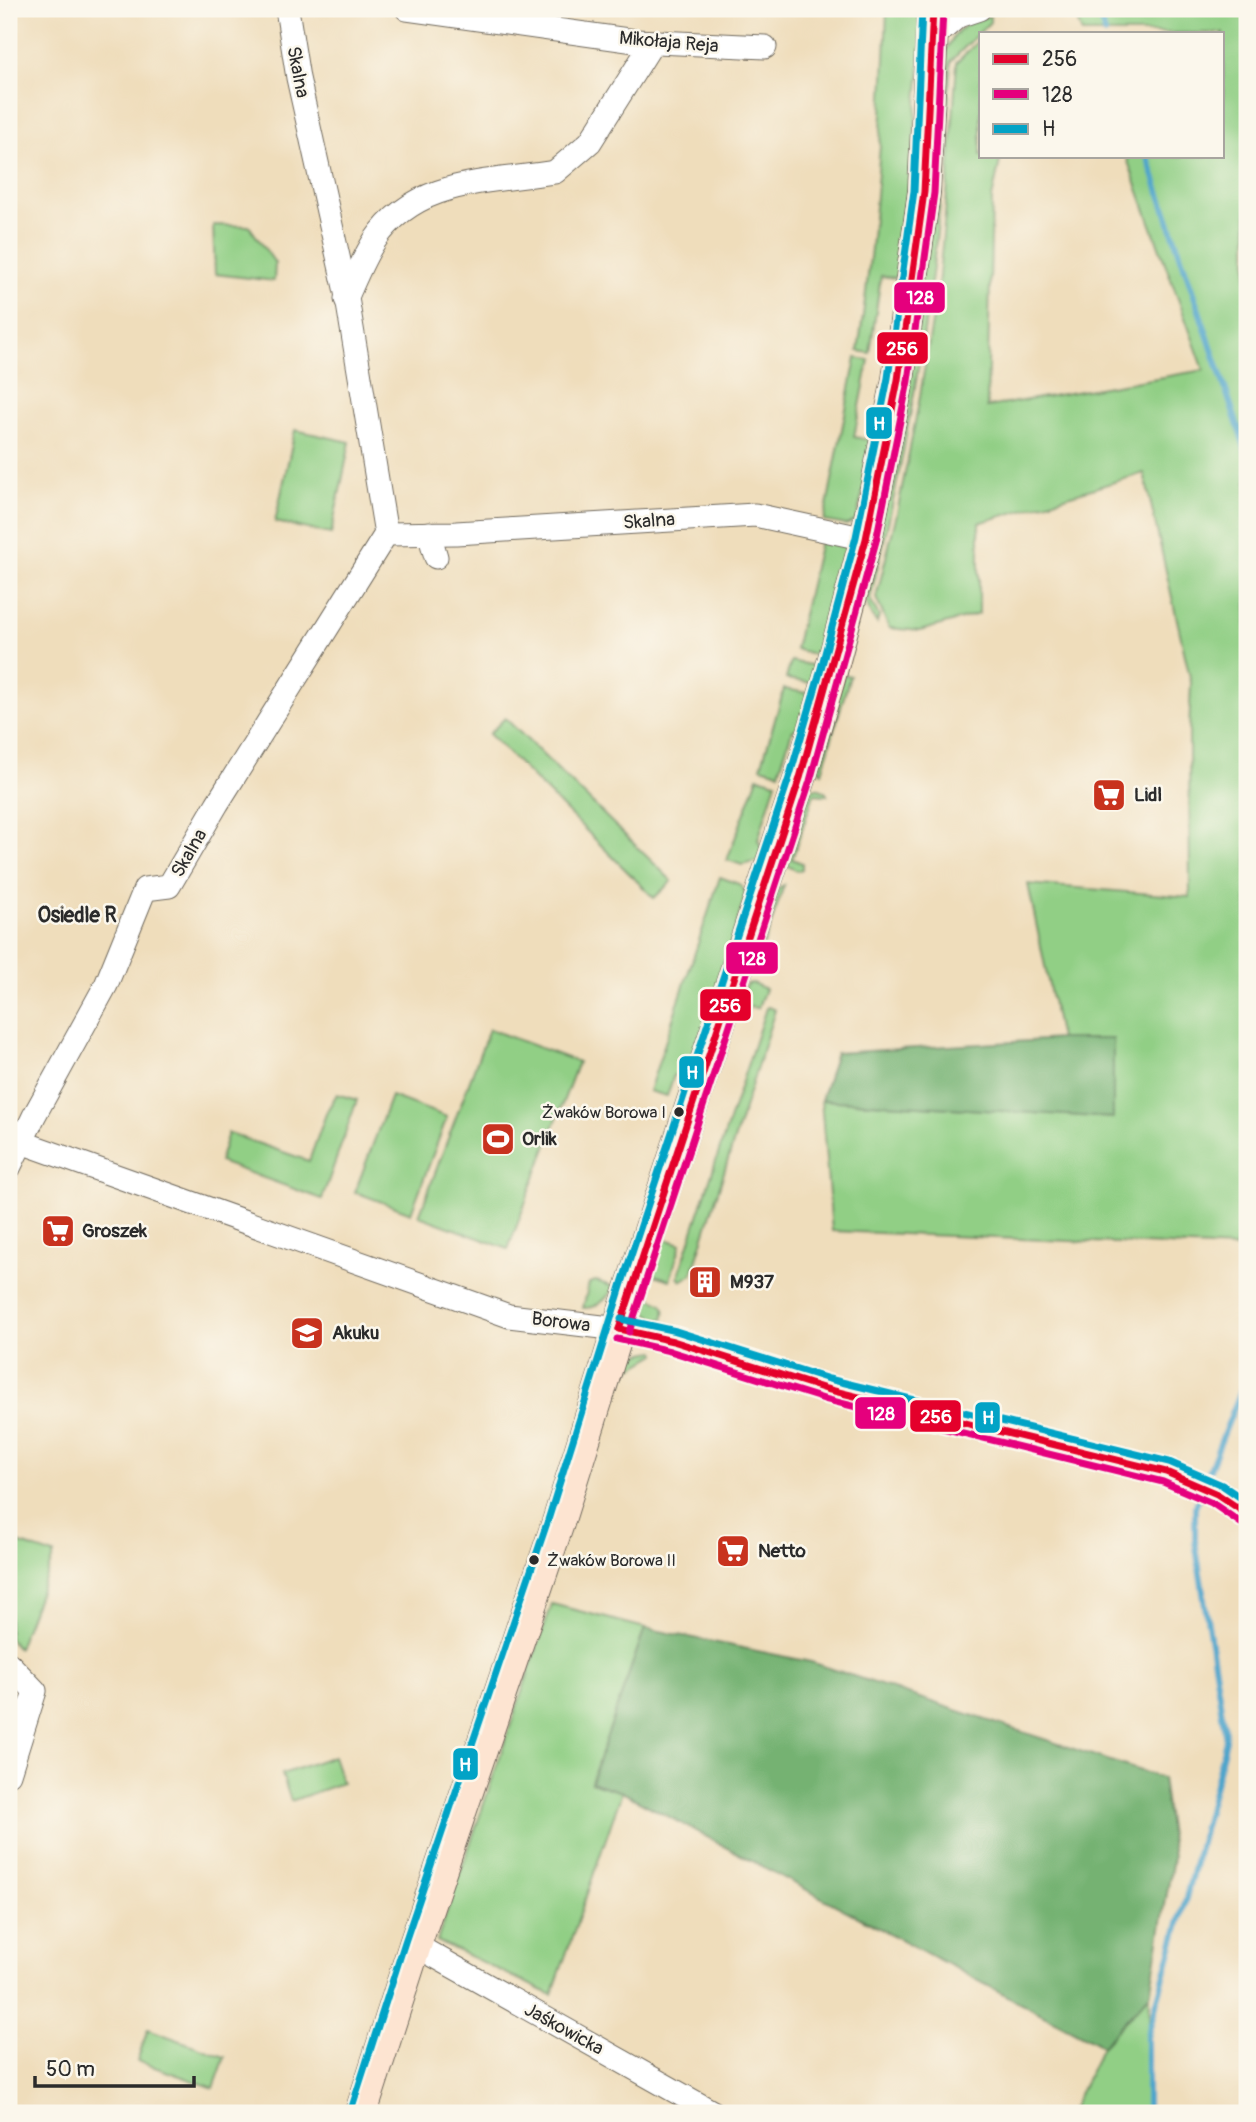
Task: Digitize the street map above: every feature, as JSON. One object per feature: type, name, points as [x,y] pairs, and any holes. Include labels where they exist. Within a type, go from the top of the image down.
[{"type":"street","name":"Skalna","points":[[9,1168],[15,1135],[106,985],[145,889],[169,886],[217,804],[386,534],[346,299],[296,68],[287,9]]},
{"type":"street","name":"Mikołaja Reja","points":[[407,9],[653,42],[765,47]]},
{"type":"street","points":[[361,2113],[540,1577],[800,778],[866,540],[898,380],[924,192],[930,106],[942,15],[958,16],[979,9]]},
{"type":"street","points":[[346,299],[374,241],[389,221],[408,205],[436,191],[555,172],[571,160],[590,142],[653,42]]},
{"type":"street","name":"Skalna","points":[[386,534],[755,515],[866,540]]},
{"type":"street","points":[[429,533],[436,557]]},
{"type":"street","name":"Borowa","points":[[15,1135],[509,1316],[619,1329],[673,1341],[826,1389],[1166,1472],[1203,1487],[1247,1514]]},
{"type":"street","points":[[9,1664],[36,1691],[9,1774]]},
{"type":"street","name":"Jaśkowicka","points":[[415,1945],[714,2113]]},
{"type":"green space","points":[[887,9],[918,9],[922,41],[903,279],[881,276],[870,353],[858,351],[877,180]]},
{"type":"green space","points":[[1073,9],[1247,9],[1247,1202],[1236,1248],[832,1231],[821,1100],[1113,1118],[1113,1039],[1060,1039],[1028,884],[1190,897],[1191,682],[1144,473],[979,523],[979,614],[920,631],[889,628],[876,598],[897,513],[938,286],[957,62],[979,40],[979,158],[1001,158],[992,198],[987,407],[1204,370],[1127,158],[1224,158],[1224,32],[1082,32]]},
{"type":"green space","points":[[990,16],[990,22],[951,61],[941,197],[924,332],[900,466],[870,599],[879,616],[877,623],[865,600],[946,50],[954,37],[975,20]]},
{"type":"green space","points":[[213,225],[249,226],[275,263],[274,281],[215,274]]},
{"type":"green space","points":[[856,358],[869,360],[854,437],[875,441],[856,521],[846,525],[824,521]]},
{"type":"green space","points":[[295,430],[350,442],[331,534],[275,522]]},
{"type":"green space","points":[[821,537],[840,542],[848,549],[823,657],[795,649]]},
{"type":"green space","points":[[791,661],[820,667],[812,683],[786,679]]},
{"type":"green space","points":[[843,674],[850,676],[822,772],[818,769]]},
{"type":"green space","points":[[784,689],[809,693],[804,724],[792,731],[779,772],[761,767]]},
{"type":"green space","points":[[505,718],[672,881],[654,898],[489,734]]},
{"type":"green space","points":[[758,777],[776,782],[758,840],[763,851],[758,861],[742,865],[727,860]]},
{"type":"green space","points":[[816,788],[825,791],[827,795],[814,794],[792,859],[802,863],[802,869],[797,871],[788,866],[786,861],[808,791]]},
{"type":"green space","points":[[720,877],[739,884],[746,893],[705,1032],[680,1077],[674,1075],[667,1096],[649,1091]]},
{"type":"green space","points":[[784,885],[756,968],[753,964],[778,888]]},
{"type":"green space","points":[[753,983],[765,989],[758,1008],[749,1007],[747,1013],[739,1010],[746,984]]},
{"type":"green space","points":[[768,1007],[775,1010],[692,1274],[681,1281],[678,1277]]},
{"type":"green space","name":"Orlik","points":[[489,1029],[578,1062],[508,1249],[419,1216]]},
{"type":"green space","points":[[1060,1039],[1113,1039],[1113,1118],[821,1100],[836,1053]]},
{"type":"green space","points":[[337,1094],[357,1100],[322,1199],[219,1162],[228,1133],[309,1161],[327,1111]]},
{"type":"green space","points":[[391,1096],[447,1117],[411,1213],[355,1192]]},
{"type":"green space","points":[[663,1238],[681,1244],[670,1280],[652,1274]]},
{"type":"green space","points":[[596,1281],[614,1287],[602,1302],[583,1308],[589,1283]]},
{"type":"green space","points":[[645,1296],[659,1301],[663,1306],[663,1320],[647,1312],[644,1306]]},
{"type":"green space","points":[[656,1351],[656,1354],[622,1374],[618,1373],[625,1363],[634,1357]]},
{"type":"green space","points":[[9,1540],[54,1555],[18,1648],[9,1638]]},
{"type":"green space","points":[[552,1604],[645,1628],[591,1782],[622,1792],[552,1995],[437,1941]]},
{"type":"green space","points":[[645,1628],[811,1662],[1162,1778],[1173,1858],[1150,1994],[1102,2046],[622,1792],[591,1782]]},
{"type":"green space","points":[[333,1756],[342,1783],[291,1801],[282,1774]]},
{"type":"green space","points":[[1150,1994],[1146,2113],[1070,2113],[1102,2046]]},
{"type":"green space","points":[[148,2029],[225,2057],[214,2088],[137,2061]]},
{"type":"waterway","points":[[1097,9],[1105,32]]},
{"type":"waterway","points":[[1148,158],[1247,453]]},
{"type":"waterway","points":[[1147,2113],[1147,2037],[1226,1740],[1195,1541],[1195,1507],[1247,1375]]},
{"type":"transit line","name":"H","points":[[351,2110],[548,1520],[623,1280],[790,775],[819,676],[856,537],[888,378],[914,191],[922,9]]},
{"type":"transit line","name":"256","points":[[619,1329],[800,778],[866,539],[898,380],[924,192],[933,9]]},
{"type":"transit line","name":"128","points":[[629,1332],[810,781],[876,541],[908,381],[934,193],[943,10]]},
{"type":"transit line","name":"H","points":[[621,1319],[676,1331],[829,1379],[1169,1462],[1222,1485],[1247,1502]]},
{"type":"transit line","name":"256","points":[[619,1329],[673,1341],[826,1389],[1166,1472],[1217,1494],[1247,1514]]},
{"type":"transit line","name":"128","points":[[617,1339],[670,1351],[824,1399],[1163,1482],[1212,1503],[1241,1523]]},
{"type":"place","name":"Lidl","points":[[1109,795]]},
{"type":"place","name":"Żwaków Borowa I","points":[[679,1112]]},
{"type":"place","name":"Orlik","points":[[498,1139]]},
{"type":"place","name":"Groszek","points":[[58,1231]]},
{"type":"place","name":"M937","points":[[705,1282]]},
{"type":"place","name":"Akuku","points":[[307,1333]]},
{"type":"place","name":"Netto","points":[[733,1551]]},
{"type":"place","name":"Żwaków Borowa II","points":[[534,1560]]},
{"type":"district","name":"Osiedle R","points":[[77,915]]}]
